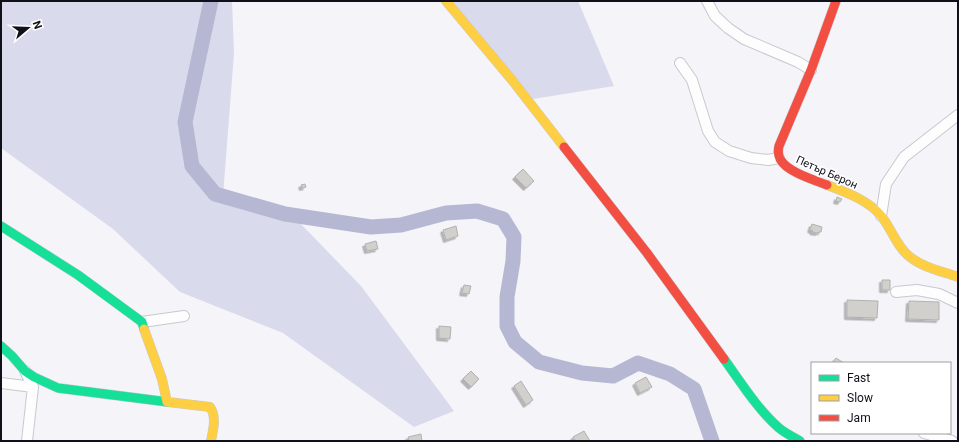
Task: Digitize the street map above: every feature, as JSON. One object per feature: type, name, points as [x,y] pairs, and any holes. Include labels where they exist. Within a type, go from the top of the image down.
[{"type":"street","points":[[446,1],[516,85],[647,253],[752,398],[779,428],[800,441]]},
{"type":"street","points":[[707,1],[715,16],[728,28],[744,39],[798,62],[810,70]]},
{"type":"street","name":"Петър Берон","points":[[836,1],[779,146],[779,158],[782,163],[794,172],[850,194],[868,204],[881,216],[890,232],[909,256],[921,264],[958,277]]},
{"type":"street","points":[[680,63],[692,80],[708,132],[715,142],[729,151],[751,158],[768,160],[779,158]]},
{"type":"street","points":[[881,216],[886,184],[904,157],[958,115]]},
{"type":"street","points":[[1,226],[78,275],[142,322],[162,379],[167,402]]},
{"type":"street","points":[[896,292],[917,290],[940,294],[958,303]]},
{"type":"street","points":[[142,322],[184,316]]},
{"type":"street","points":[[1,346],[25,371],[34,377],[58,388],[210,407],[213,410],[214,415],[211,441]]},
{"type":"street","points":[[25,371],[32,387],[27,441]]},
{"type":"street","points":[[1,383],[32,387]]},
{"type":"street","points":[[928,434],[952,441]]},
{"type":"shaded area","points":[[1,1],[232,1],[234,53],[223,196],[298,221],[361,286],[454,411],[414,427],[283,333],[180,292],[113,229],[1,148]]},
{"type":"shaded area","points":[[446,1],[578,1],[614,86],[527,100]]},
{"type":"building","points":[[523,169],[534,181],[526,188],[515,177]]},
{"type":"building","points":[[305,184],[306,187],[302,188],[301,185]]},
{"type":"building","points":[[837,197],[842,199],[840,202],[836,201]]},
{"type":"building","points":[[812,224],[822,227],[821,232],[812,232],[813,231],[810,230]]},
{"type":"building","points":[[456,226],[458,236],[446,240],[443,230]]},
{"type":"building","points":[[376,241],[378,249],[367,251],[365,244]]},
{"type":"building","points":[[882,280],[890,280],[890,290],[882,290]]},
{"type":"building","points":[[464,285],[471,286],[469,294],[462,293]]},
{"type":"building","points":[[847,300],[878,301],[877,318],[847,317]]},
{"type":"building","points":[[909,301],[939,302],[939,320],[908,319]]},
{"type":"building","points":[[439,326],[451,327],[450,339],[439,338]]},
{"type":"building","points":[[836,358],[842,362],[833,362]]},
{"type":"building","points":[[471,371],[479,379],[471,387],[463,379]]},
{"type":"building","points":[[646,377],[652,387],[640,393],[635,383]]},
{"type":"building","points":[[521,381],[533,400],[526,405],[514,386]]},
{"type":"building","points":[[584,431],[590,441],[576,441],[573,437]]},
{"type":"building","points":[[421,434],[422,441],[409,441],[408,437]]},
{"type":"waterway","points":[[211,1],[185,122],[192,166],[215,194],[285,214],[371,227],[401,225],[446,213],[477,211],[503,219],[514,237],[513,261],[507,297],[507,326],[515,342],[539,362],[582,373],[613,376],[638,363],[670,374],[694,389],[712,441]]},
{"type":"traffic: fast","points":[[1,226],[78,275],[142,322],[144,329]]},
{"type":"traffic: fast","points":[[1,346],[25,371],[34,377],[58,388],[168,402]]},
{"type":"traffic: fast","points":[[724,359],[771,421],[781,430],[800,441]]},
{"type":"traffic: slow","points":[[446,1],[512,80],[564,147]]},
{"type":"traffic: slow","points":[[827,185],[857,198],[877,211],[886,222],[905,253],[915,261],[927,267],[958,277]]},
{"type":"traffic: slow","points":[[144,329],[162,379],[167,402]]},
{"type":"traffic: slow","points":[[168,402],[210,407],[214,419],[211,441]]},
{"type":"traffic: jam","points":[[827,185],[801,175],[788,168],[780,159],[778,151],[811,70],[836,1]]},
{"type":"traffic: jam","points":[[564,147],[647,253],[724,359]]}]
